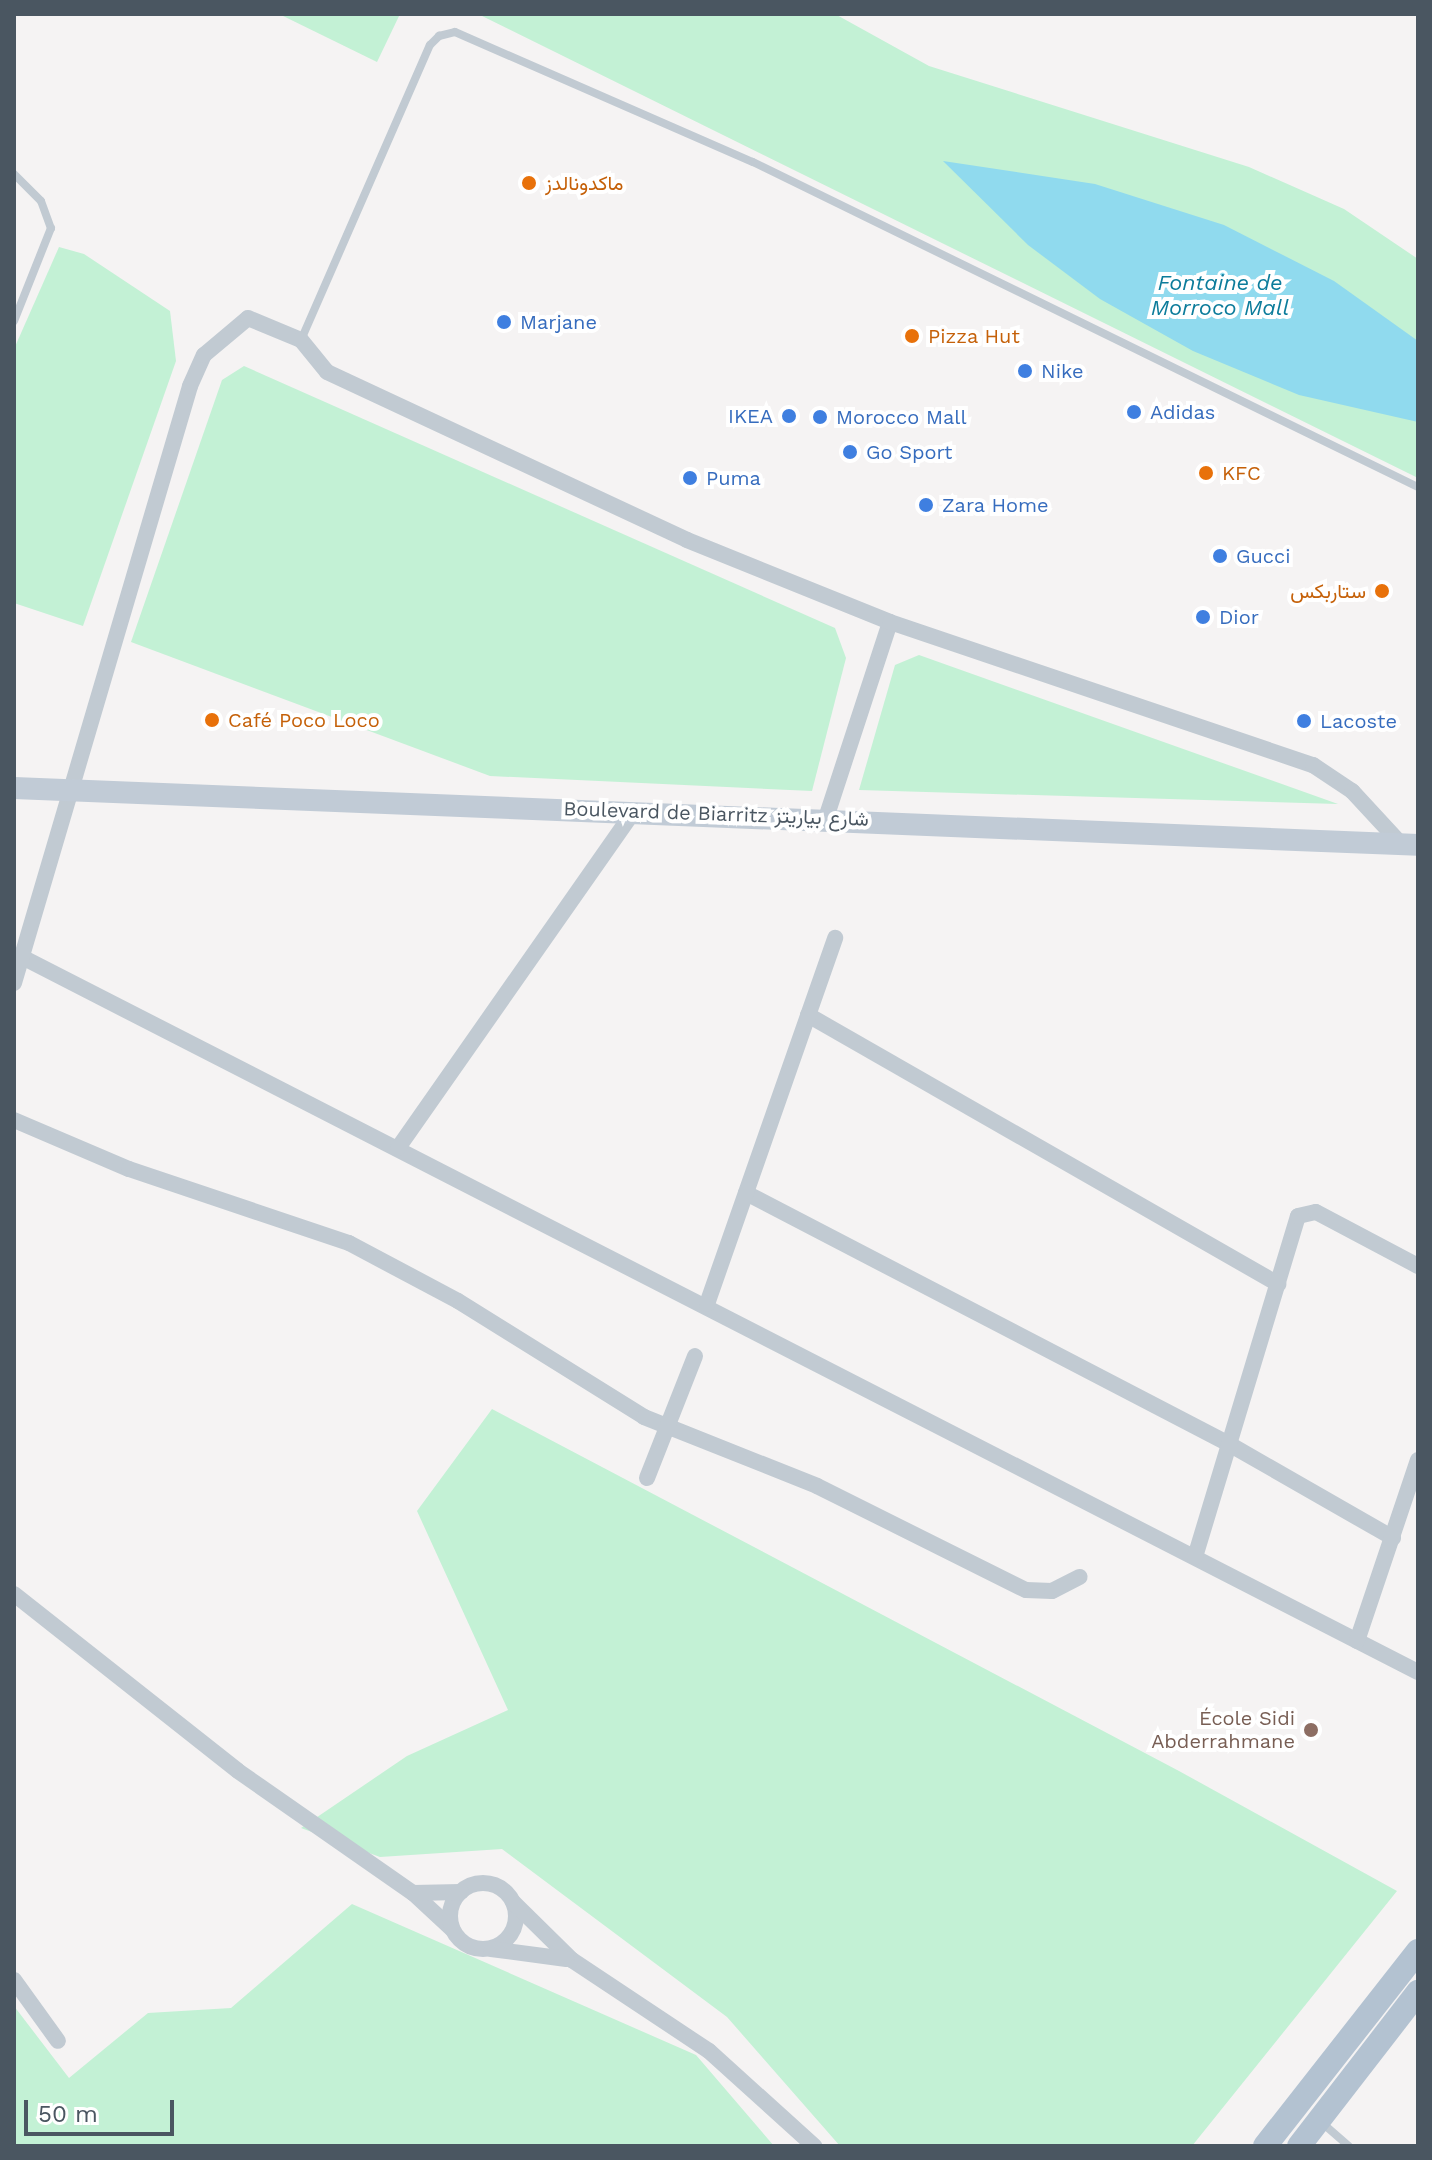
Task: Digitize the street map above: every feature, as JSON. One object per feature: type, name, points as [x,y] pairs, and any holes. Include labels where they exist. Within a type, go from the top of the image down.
[{"type":"main road","points":[[1265,2146],[1418,1951]]},
{"type":"main road","points":[[1299,2146],[1418,1992]]},
{"type":"street","points":[[14,983],[136,560],[196,370],[204,355],[248,318],[301,340],[327,372],[527,469],[890,622],[1313,765],[1352,791],[1409,844]]},
{"type":"street","points":[[826,818],[890,622]]},
{"type":"street","name":"Boulevard de Biarritz شارع بياريتز","points":[[14,788],[826,818],[1409,844]]},
{"type":"street","points":[[398,1148],[634,811]]},
{"type":"street","points":[[707,1304],[835,938]]},
{"type":"street","points":[[22,957],[707,1304],[1418,1672]]},
{"type":"street","points":[[808,1015],[1278,1284]]},
{"type":"street","points":[[14,1120],[129,1169],[349,1243],[458,1301],[626,1408],[817,1486],[1026,1590],[1052,1591],[1080,1577]]},
{"type":"street","points":[[746,1193],[1229,1444],[1393,1538]]},
{"type":"street","points":[[1195,1557],[1298,1216],[1309,1210],[1418,1266]]},
{"type":"street","points":[[647,1478],[695,1356]]},
{"type":"street","points":[[1357,1641],[1418,1460]]},
{"type":"street","points":[[14,1594],[238,1771],[413,1893],[467,1945],[572,1960]]},
{"type":"street","points":[[413,1893],[461,1892],[489,1884],[513,1902],[572,1960],[709,2051],[814,2146]]},
{"type":"street","points":[[453,1930],[451,1910],[461,1892]]},
{"type":"street","points":[[487,1949],[512,1932],[513,1902]]},
{"type":"street","points":[[14,1980],[58,2041]]},
{"type":"lane","points":[[301,340],[430,45],[439,36],[455,32],[753,162],[1418,487]]},
{"type":"lane","points":[[14,174],[41,201],[51,228],[14,321]]},
{"type":"lane","points":[[1320,2120],[1349,2146]]},
{"type":"green space","points":[[279,14],[400,14],[377,62]]},
{"type":"green space","points":[[478,14],[835,14],[929,66],[1249,167],[1344,209],[1418,259],[1418,478]]},
{"type":"green space","points":[[59,247],[84,254],[170,311],[176,361],[83,626],[14,603],[14,349]]},
{"type":"green space","points":[[244,366],[835,628],[846,658],[812,791],[490,776],[131,642],[222,380]]},
{"type":"green space","points":[[919,655],[1338,804],[859,790],[895,665]]},
{"type":"green space","points":[[492,1409],[1179,1771],[1397,1891],[1192,2146],[840,2146],[727,2017],[502,1849],[380,1857],[301,1828],[407,1756],[508,1710],[417,1511]]},
{"type":"green space","points":[[352,1904],[696,2055],[774,2146],[14,2146],[14,2006],[69,2078],[148,2013],[231,2008]]},
{"type":"water","name":"Fontaine de Morroco Mall","points":[[943,161],[1095,184],[1224,225],[1334,281],[1418,341],[1418,422],[1299,395],[1193,351],[1100,299],[1028,245]]},
{"type":"place","name":"ماكدونالدز","points":[[529,183]]},
{"type":"place","name":"Marjane","points":[[504,322]]},
{"type":"place","name":"Pizza Hut","points":[[912,336]]},
{"type":"place","name":"Nike","points":[[1025,371]]},
{"type":"place","name":"Adidas","points":[[1134,412]]},
{"type":"place","name":"IKEA","points":[[789,416]]},
{"type":"place","name":"Morocco Mall","points":[[820,417]]},
{"type":"place","name":"Go Sport","points":[[850,452]]},
{"type":"place","name":"KFC","points":[[1206,473]]},
{"type":"place","name":"Puma","points":[[690,478]]},
{"type":"place","name":"Zara Home","points":[[926,505]]},
{"type":"place","name":"Gucci","points":[[1220,556]]},
{"type":"place","name":"ستاربكس","points":[[1382,591]]},
{"type":"place","name":"Dior","points":[[1203,617]]},
{"type":"place","name":"Café Poco Loco","points":[[212,720]]},
{"type":"place","name":"Lacoste","points":[[1304,721]]},
{"type":"place","name":"École Sidi Abderrahmane","points":[[1311,1730]]}]
